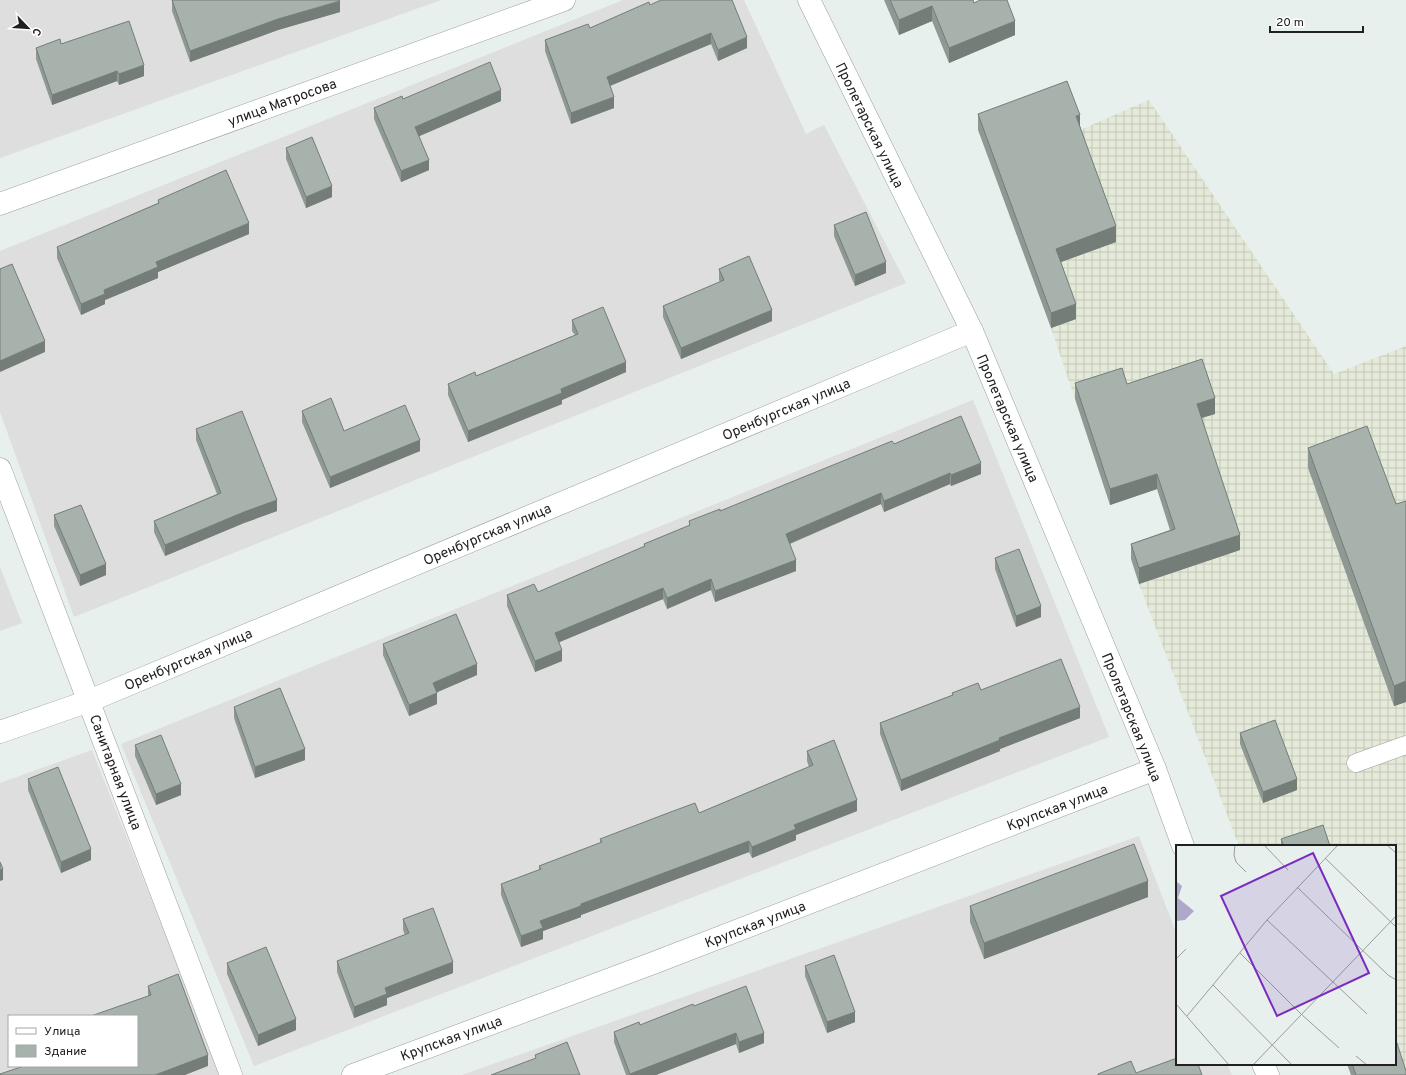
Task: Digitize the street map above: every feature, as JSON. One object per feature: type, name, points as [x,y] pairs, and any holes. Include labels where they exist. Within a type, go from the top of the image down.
[{"type":"street","name":"улица Матросова","points":[[0,204],[564,0]]},
{"type":"street","name":"Пролетарская улица","points":[[809,0],[972,331],[1155,769],[1183,845]]},
{"type":"street","name":"Оренбургская улица","points":[[0,732],[89,701],[972,331]]},
{"type":"street","name":"Санитарная улица","points":[[0,469],[231,1075]]},
{"type":"street","name":"Крупская улица","points":[[353,1075],[656,962],[1155,769]]},
{"type":"street","points":[[1264,1065],[1268,1075]]},
{"type":"lane","points":[[1356,763],[1406,745]]},
{"type":"shaded area","points":[[0,0],[441,0],[0,158]]},
{"type":"shaded area","points":[[623,0],[744,0],[806,134],[824,125],[906,283],[74,617],[0,412],[0,251]]},
{"type":"shaded area","points":[[1149,100],[1334,374],[1406,346],[1406,1075],[1396,1065],[1396,845],[1239,845],[1139,584],[1240,550],[1127,399],[1122,384],[1075,399],[1051,328],[1080,130]]},
{"type":"shaded area","points":[[973,400],[1109,737],[254,1066],[121,744]]},
{"type":"shaded area","points":[[0,567],[22,623],[0,631]]},
{"type":"shaded area","points":[[92,750],[221,1075],[0,1075],[0,783]]},
{"type":"shaded area","points":[[1139,836],[1176,932],[1176,1065],[1227,1065],[1232,1075],[462,1075]]},
{"type":"building","points":[[172,0],[340,1],[278,19],[190,51]]},
{"type":"building","points":[[661,0],[732,0],[747,37],[718,50],[711,33],[607,77],[614,97],[571,113],[545,40],[588,24],[590,28],[649,2],[650,5]]},
{"type":"building","points":[[890,0],[973,0],[974,3],[980,0],[1007,0],[1015,21],[949,48],[932,6],[899,20]]},
{"type":"building","points":[[129,21],[144,65],[119,74],[117,71],[52,95],[36,48],[60,39],[61,44]]},
{"type":"building","points":[[490,62],[501,90],[415,127],[429,160],[401,171],[374,108],[402,96],[403,99]]},
{"type":"building","points":[[1067,81],[1080,115],[1076,116],[1116,226],[1056,249],[1076,304],[1051,313],[978,114]]},
{"type":"building","points":[[312,137],[332,186],[306,197],[286,148]]},
{"type":"building","points":[[226,170],[249,223],[156,262],[158,267],[104,290],[105,294],[81,304],[57,247],[159,203],[158,200]]},
{"type":"building","points":[[866,212],[886,262],[855,275],[834,225]]},
{"type":"building","points":[[749,256],[772,310],[681,348],[663,306],[724,280],[719,269]]},
{"type":"building","points":[[12,264],[45,341],[0,361],[0,269]]},
{"type":"building","points":[[603,307],[626,362],[561,389],[562,393],[468,431],[448,384],[475,372],[476,376],[578,334],[572,320]]},
{"type":"building","points":[[1202,359],[1215,398],[1197,404],[1240,535],[1139,568],[1131,544],[1175,529],[1157,474],[1110,489],[1075,383],[1122,368],[1127,384]]},
{"type":"building","points":[[331,398],[344,431],[405,405],[420,440],[330,477],[302,411]]},
{"type":"building","points":[[242,411],[277,500],[165,545],[154,521],[221,493],[196,429]]},
{"type":"building","points":[[961,416],[981,463],[951,475],[950,473],[884,501],[881,493],[786,534],[796,560],[715,591],[711,579],[667,598],[663,588],[555,633],[562,650],[535,661],[507,595],[534,584],[538,592],[690,525],[689,521],[720,509],[720,511],[892,441],[894,444]]},
{"type":"building","points":[[1367,426],[1396,504],[1406,501],[1406,681],[1394,686],[1308,448]]},
{"type":"building","points":[[81,505],[106,564],[80,575],[54,515]]},
{"type":"building","points":[[1019,549],[1041,606],[1016,616],[995,558]]},
{"type":"building","points":[[456,614],[477,664],[433,683],[437,693],[409,705],[383,644]]},
{"type":"building","points":[[1061,659],[1080,707],[999,738],[1000,740],[901,780],[880,723],[953,695],[952,693],[978,683],[981,690]]},
{"type":"building","points":[[280,688],[305,749],[255,767],[234,707]]},
{"type":"building","points":[[1275,720],[1297,779],[1263,792],[1240,733]]},
{"type":"building","points":[[161,735],[181,784],[156,794],[135,745]]},
{"type":"building","points":[[834,740],[857,800],[794,825],[796,829],[752,847],[749,841],[581,904],[581,906],[540,921],[543,928],[521,936],[501,884],[541,869],[539,866],[602,842],[600,839],[668,813],[695,803],[699,813],[813,765],[807,751]]},
{"type":"building","points":[[58,767],[91,849],[61,862],[28,779]]},
{"type":"building","points":[[1323,825],[1330,845],[1284,845],[1281,839]]},
{"type":"building","points":[[1134,844],[1148,881],[984,943],[970,906]]},
{"type":"building","points":[[0,862],[3,869],[0,870]]},
{"type":"building","points":[[433,908],[453,962],[385,988],[387,994],[354,1007],[337,961],[409,933],[403,919]]},
{"type":"building","points":[[266,947],[296,1019],[258,1035],[227,963]]},
{"type":"building","points":[[834,955],[855,1012],[827,1022],[805,966]]},
{"type":"building","points":[[178,974],[208,1055],[155,1075],[0,1075],[21,1067],[138,1067],[138,1015],[94,1015],[151,995],[148,986]]},
{"type":"building","points":[[746,986],[764,1033],[739,1042],[736,1033],[630,1074],[614,1032],[639,1022],[640,1025],[693,1004],[694,1006]]},
{"type":"building","points":[[1396,1040],[1406,1075],[1356,1075],[1352,1065],[1396,1065]]},
{"type":"building","points":[[567,1042],[580,1075],[491,1075],[536,1058],[535,1055]]},
{"type":"building","points":[[1176,1058],[1176,1065],[1198,1065],[1202,1075],[1098,1075],[1131,1061],[1136,1073]]}]
